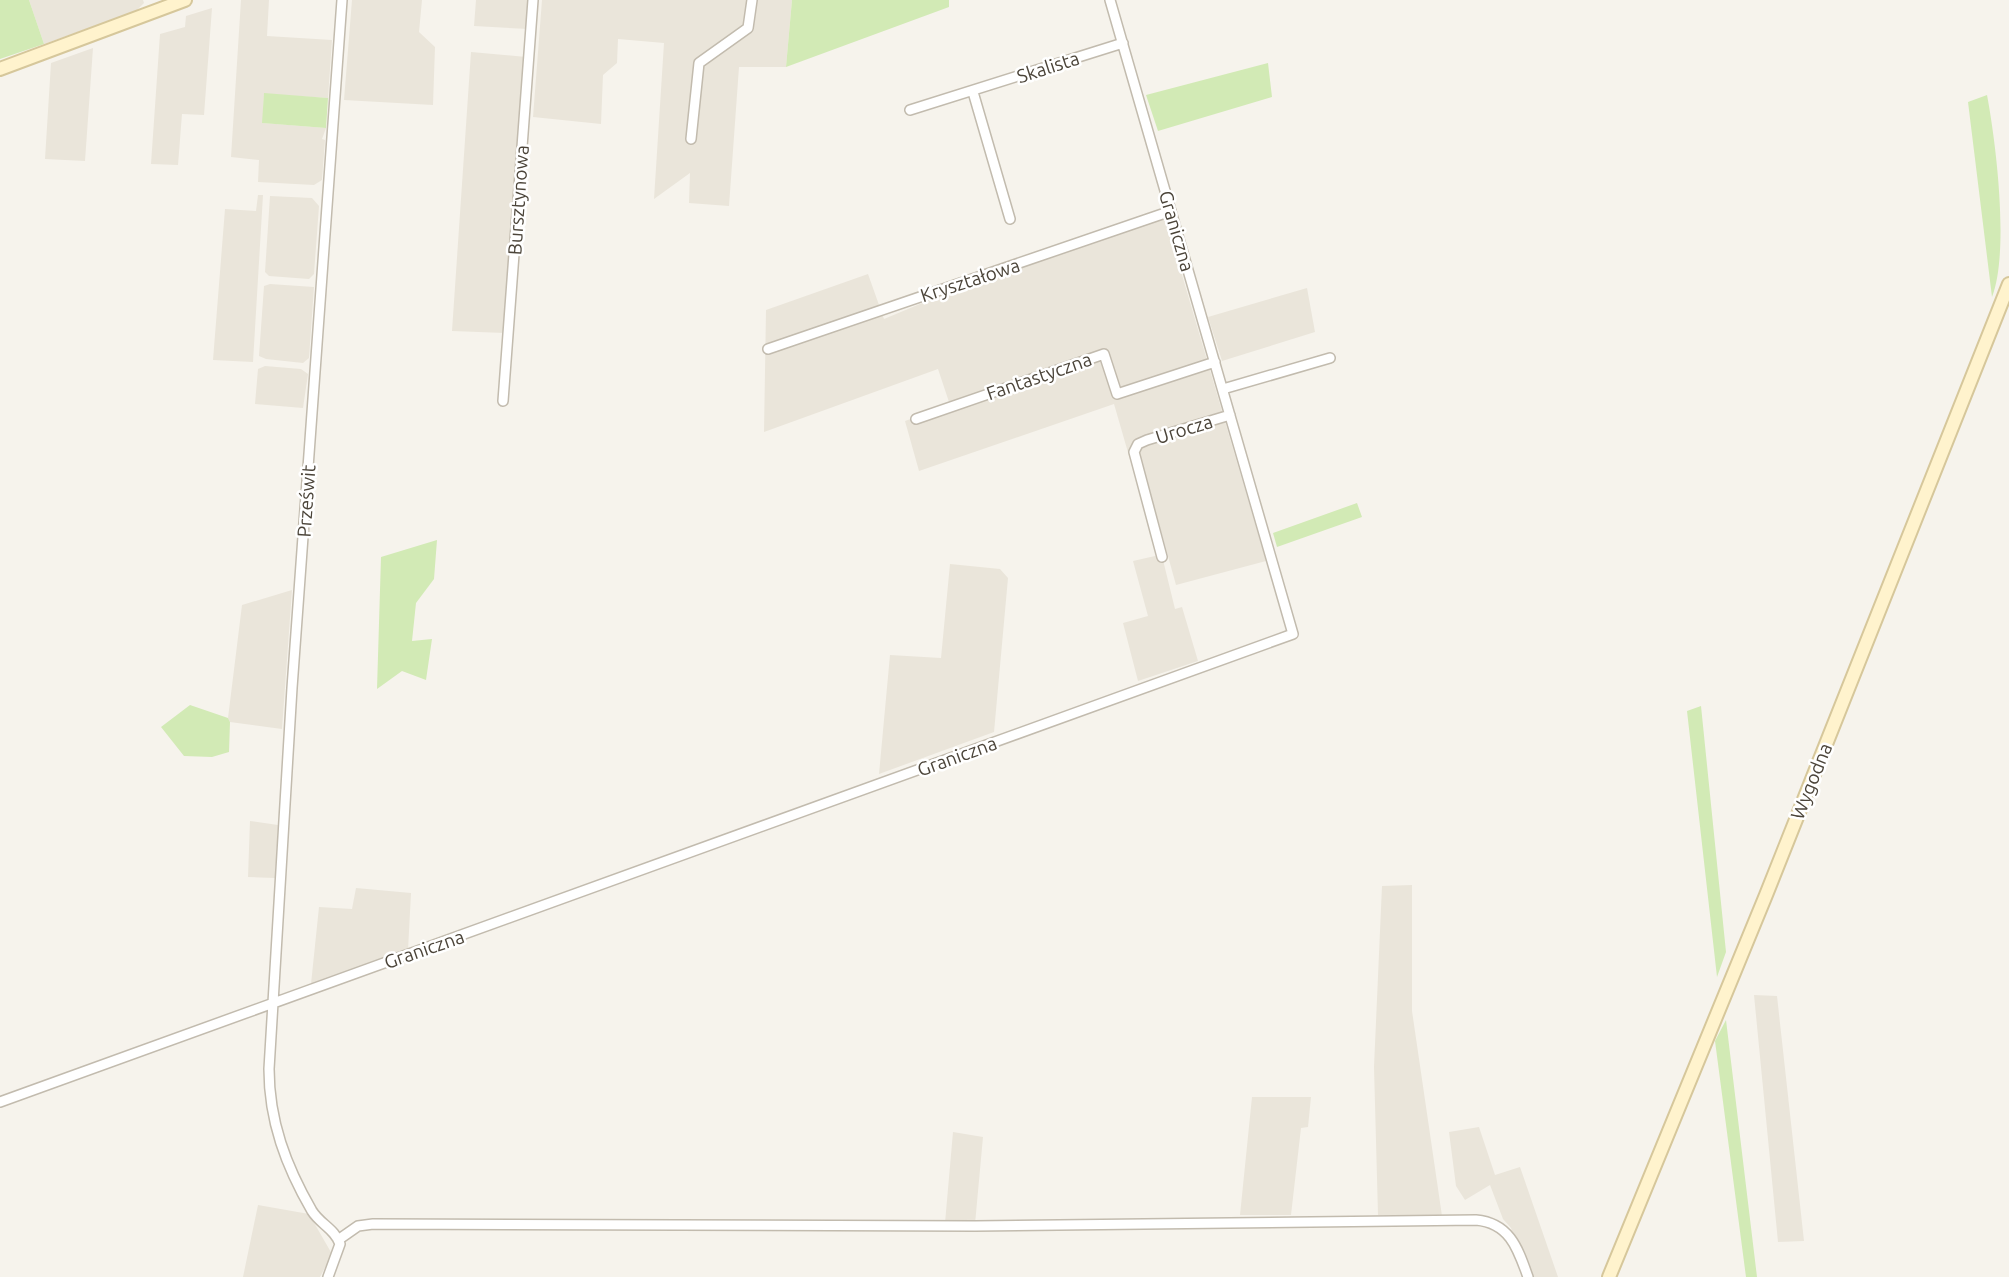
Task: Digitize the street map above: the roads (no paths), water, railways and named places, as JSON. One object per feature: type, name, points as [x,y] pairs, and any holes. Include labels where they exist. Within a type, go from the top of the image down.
[{"type":"street","points":[[0,69],[151,6],[185,0]]},
{"type":"street","name":"Prześwit","points":[[338,1240],[312,1210],[278,1138],[269,1082],[272,1003],[342,0]]},
{"type":"street","name":"Bursztynowa","points":[[503,401],[533,0]]},
{"type":"street","points":[[691,139],[699,63],[748,28],[752,0]]},
{"type":"street","name":"Graniczna","points":[[0,1102],[1293,634],[1110,0]]},
{"type":"street","name":"Skalista","points":[[910,110],[1123,43]]},
{"type":"street","points":[[973,92],[1010,219]]},
{"type":"street","name":"Kryształowa","points":[[768,349],[1171,211]]},
{"type":"street","name":"Wygodna","points":[[1609,1277],[1766,895],[2009,284]]},
{"type":"street","name":"Fantastyczna","points":[[916,419],[1104,354],[1117,394],[1215,362]]},
{"type":"street","points":[[1223,389],[1330,358]]},
{"type":"street","name":"Urocza","points":[[1161,557],[1134,461],[1138,444],[1230,415]]},
{"type":"street","points":[[328,1277],[340,1250],[338,1240],[358,1226],[373,1224],[975,1226],[1476,1220],[1488,1221],[1506,1231],[1512,1238],[1528,1277]]}]
